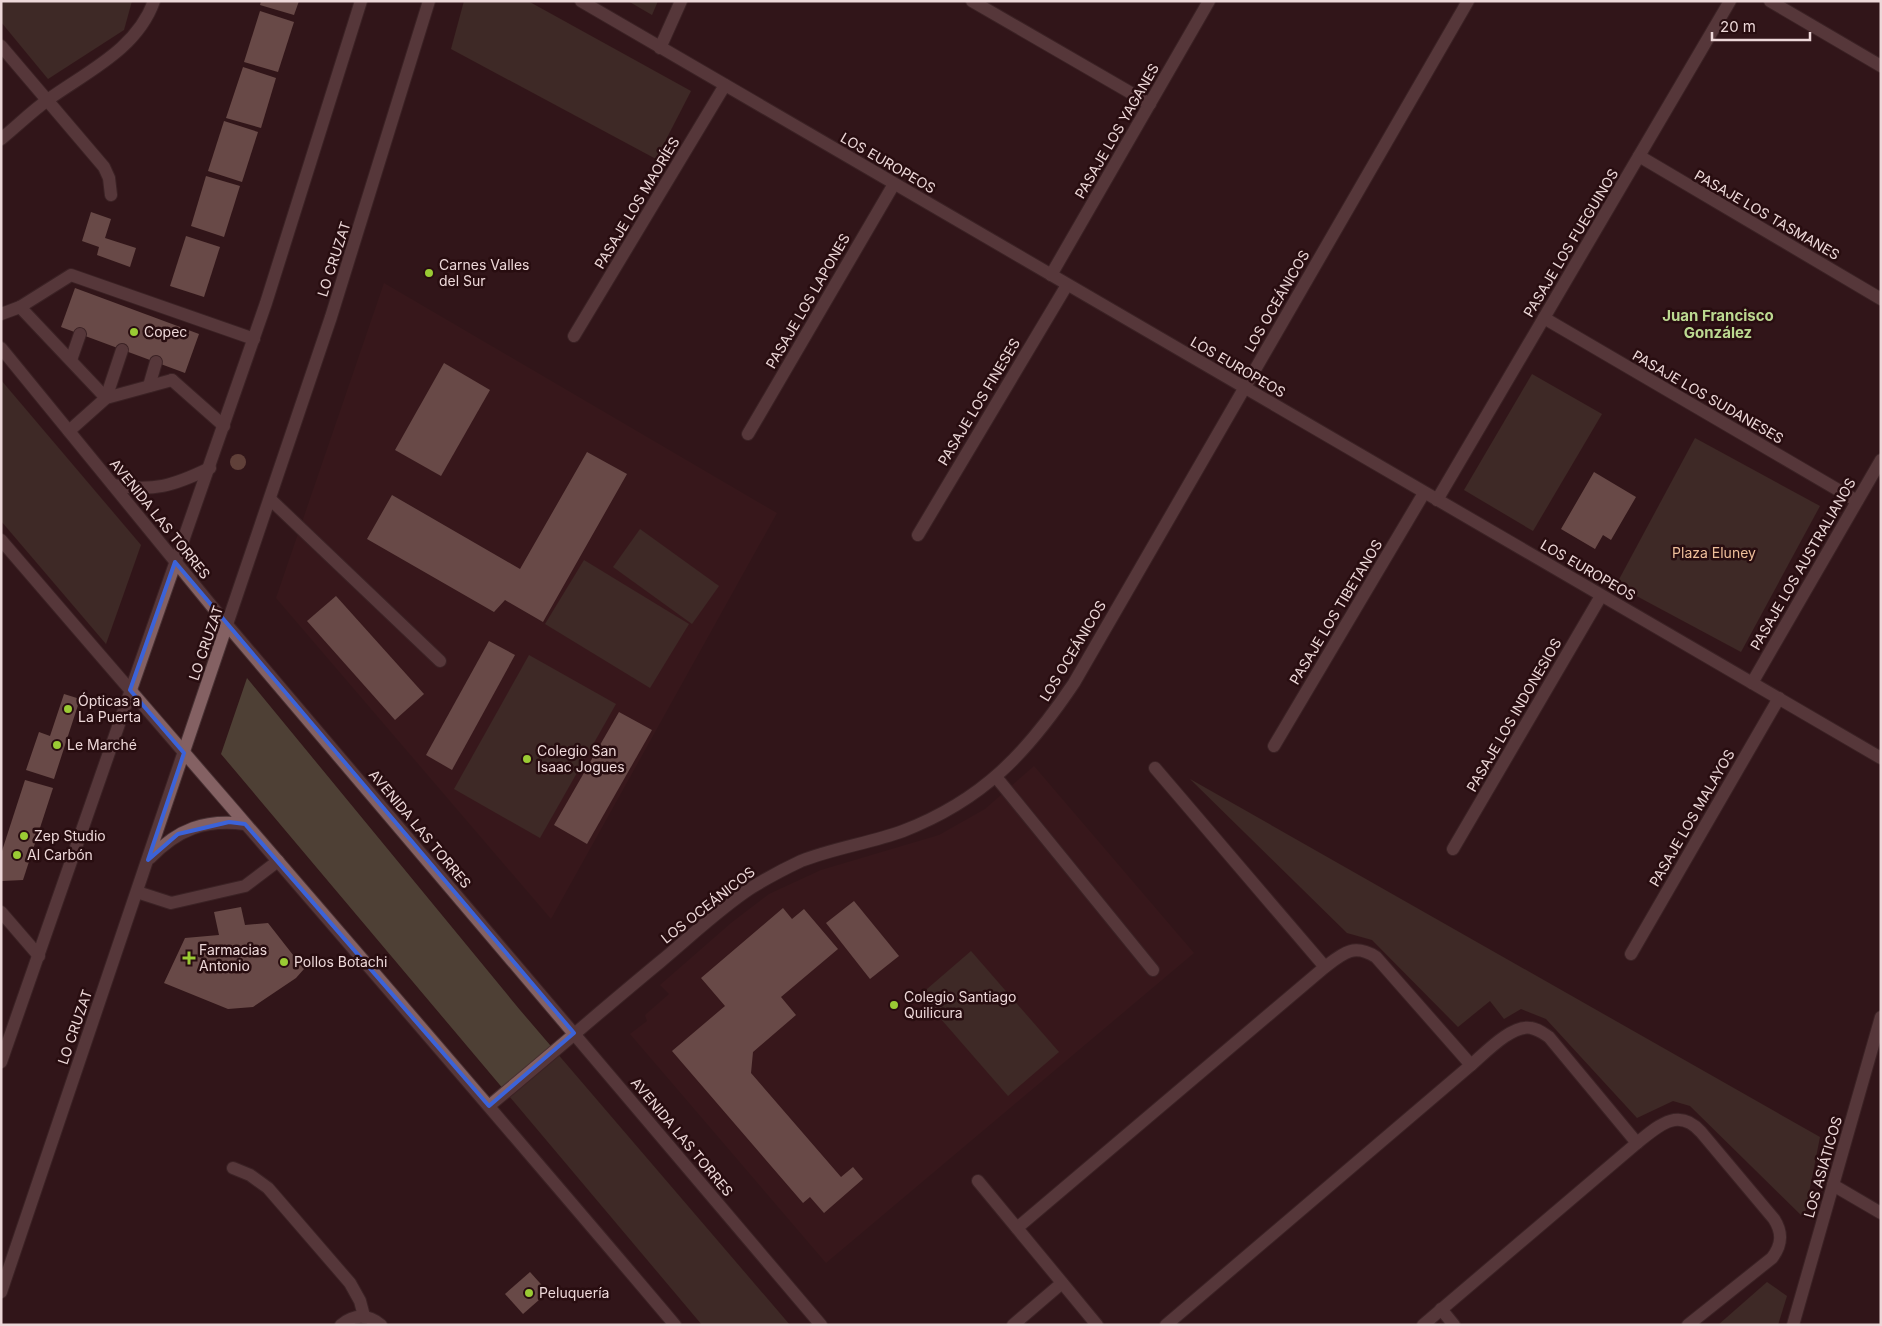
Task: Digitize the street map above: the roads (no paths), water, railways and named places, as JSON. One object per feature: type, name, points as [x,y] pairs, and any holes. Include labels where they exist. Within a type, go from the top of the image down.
[{"type":"street","points":[[1,139],[47,100],[114,55],[142,25],[154,1]]},
{"type":"street","points":[[1,1062],[254,339],[361,1]]},
{"type":"street","name":"LO CRUZAT","points":[[1,1292],[228,626],[331,317],[429,1]]},
{"type":"street","name":"LOS EUROPEOS","points":[[581,1],[1881,758]]},
{"type":"street","points":[[660,48],[681,1]]},
{"type":"street","points":[[972,1],[1150,104]]},
{"type":"street","name":"PASAJE LOS YAGANES","points":[[1051,275],[1209,1]]},
{"type":"street","name":"LOS OCEÁNICOS","points":[[490,1106],[725,907],[762,882],[801,861],[901,831],[937,816],[965,801],[1014,762],[1074,683],[1468,1]]},
{"type":"street","name":"PASAJE LOS FUEGUINOS","points":[[1437,500],[1730,1]]},
{"type":"street","points":[[1770,1],[1881,66]]},
{"type":"street","points":[[1,46],[104,167],[109,178],[111,195]]},
{"type":"street","name":"PASAJE LOS MAORÍES","points":[[574,336],[725,85]]},
{"type":"street","name":"PASAJE LOS TASMANES","points":[[1639,156],[1881,299]]},
{"type":"street","name":"PASAJE LOS LAPONES","points":[[748,434],[894,184]]},
{"type":"street","points":[[1,314],[20,307],[71,275],[96,289],[192,324],[254,339]]},
{"type":"street","name":"PASAJE LOS FINESES","points":[[918,535],[1067,285]]},
{"type":"street","points":[[20,307],[106,398]]},
{"type":"street","name":"PASAJE LOS SUDANESES","points":[[1544,318],[1857,501]]},
{"type":"street","points":[[71,360],[80,334]]},
{"type":"street","name":"AVENIDA LAS TORRES","points":[[1,348],[228,626],[821,1325]]},
{"type":"street","points":[[106,398],[122,350]]},
{"type":"street","points":[[149,386],[156,362]]},
{"type":"street","points":[[69,431],[106,398],[149,386],[174,374],[224,426]]},
{"type":"street","name":"PASAJE LOS AUSTRALIANOS","points":[[1752,683],[1881,460]]},
{"type":"street","points":[[113,485],[151,489],[190,478],[210,468]]},
{"type":"street","name":"PASAJE LOS TIBETANOS","points":[[1274,746],[1424,493]]},
{"type":"street","points":[[270,499],[440,661]]},
{"type":"street","points":[[1,540],[490,1106],[675,1325]]},
{"type":"street","name":"PASAJE LOS INDONESIOS","points":[[1452,849],[1601,596]]},
{"type":"street","name":"PASAJE LOS MALAYOS","points":[[1632,954],[1778,698]]},
{"type":"street","points":[[1155,768],[1325,967]]},
{"type":"street","points":[[996,777],[1154,970]]},
{"type":"street","points":[[148,860],[178,834],[197,826],[229,822],[246,824]]},
{"type":"street","points":[[137,892],[171,902],[246,886],[278,861]]},
{"type":"street","points":[[1,912],[39,956]]},
{"type":"street","points":[[1017,1228],[1325,967],[1350,950],[1368,952],[1376,956],[1471,1065]]},
{"type":"street","name":"LOS ASIÁTICOS","points":[[1793,1325],[1881,1017]]},
{"type":"street","points":[[1166,1325],[1471,1065],[1510,1033],[1520,1028],[1540,1031],[1549,1037],[1637,1143]]},
{"type":"street","points":[[1423,1325],[1637,1143],[1660,1125],[1670,1120],[1680,1120],[1688,1122],[1701,1132],[1774,1219],[1779,1227],[1781,1237],[1780,1244],[1772,1258],[1688,1325]]},
{"type":"street","points":[[233,1168],[250,1175],[268,1188],[350,1283],[360,1300],[364,1316]]},
{"type":"street","points":[[978,1181],[1093,1320],[1079,1325]]},
{"type":"street","points":[[1833,1185],[1881,1213]]},
{"type":"street","points":[[1014,1325],[1062,1283]]},
{"type":"street","points":[[1441,1309],[1454,1325]]},
{"type":"street","points":[[341,1325],[354,1317],[364,1316],[374,1319],[381,1325]]},
{"type":"place","name":"Carnes Valles del Sur","points":[[429,273]]},
{"type":"place","name":"Copec","points":[[134,332]]},
{"type":"place","name":"Ópticas a La Puerta","points":[[68,709]]},
{"type":"place","name":"Le Marché","points":[[57,745]]},
{"type":"place","name":"Colegio San Isaac Jogues","points":[[527,759]]},
{"type":"place","name":"Zep Studio","points":[[24,836]]},
{"type":"place","name":"Al Carbón","points":[[17,855]]},
{"type":"place","name":"Farmacias Antonio","points":[[189,958]]},
{"type":"place","name":"Pollos Botachi","points":[[284,962]]},
{"type":"place","name":"Colegio Santiago Quilicura","points":[[894,1005]]},
{"type":"place","name":"Peluquería","points":[[529,1293]]},
{"type":"district","name":"Juan Francisco González","points":[[1718,324]]},
{"type":"park label","name":"Plaza Eluney","points":[[1714,553]]}]
